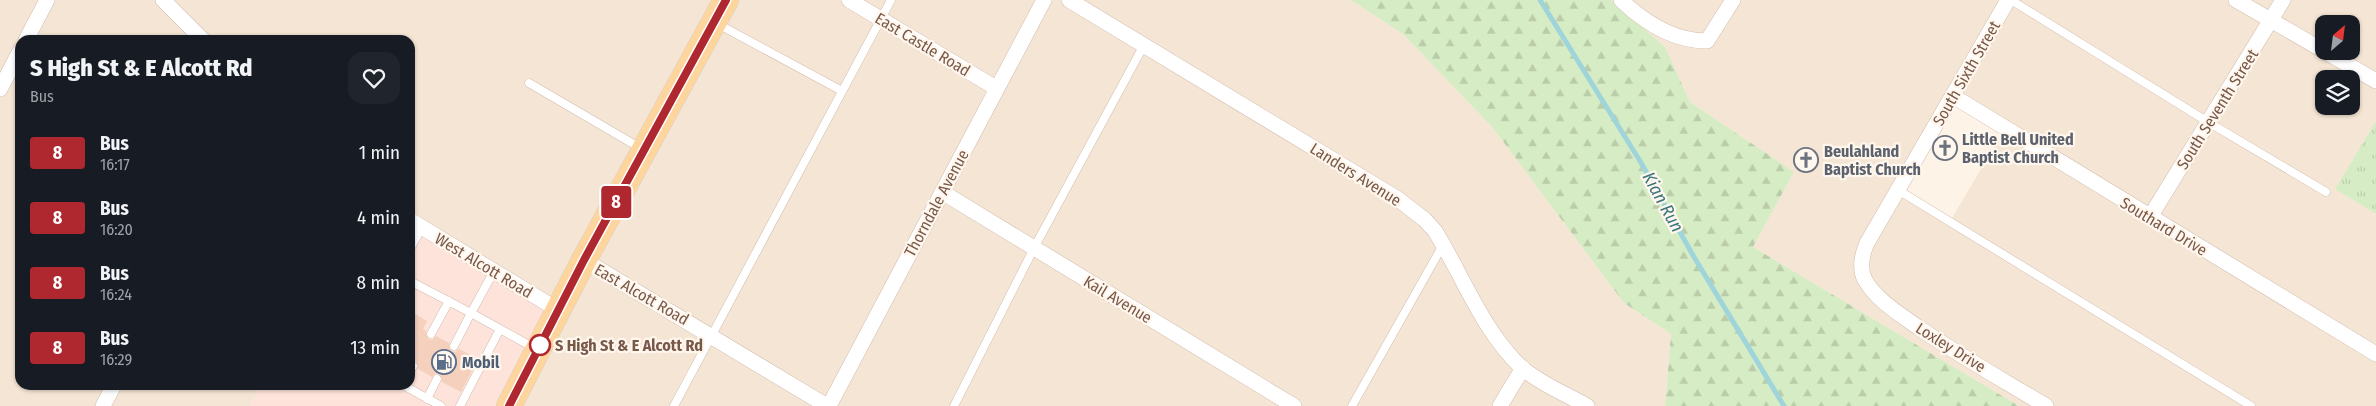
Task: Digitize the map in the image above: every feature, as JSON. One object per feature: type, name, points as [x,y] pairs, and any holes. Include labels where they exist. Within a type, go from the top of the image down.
[{"type":"main road","points":[[509,406],[584,260],[726,0]]},
{"type":"street","points":[[29,35],[47,0]]},
{"type":"street","points":[[163,0],[198,35]]},
{"type":"street","name":"East Castle Road","points":[[849,0],[996,88]]},
{"type":"street","name":"Thorndale Avenue","points":[[828,406],[1044,0]]},
{"type":"street","name":"Landers Avenue","points":[[1069,0],[1398,199],[1425,220],[1443,245],[1483,318],[1523,368],[1587,406]]},
{"type":"street","points":[[1621,0],[1651,23],[1678,38],[1707,41],[1733,0]]},
{"type":"street","name":"South Sixth Street","points":[[1864,279],[1862,268],[1863,251],[2009,0]]},
{"type":"street","points":[[2236,0],[2376,81]]},
{"type":"street","name":"South Seventh Street","points":[[2150,217],[2284,0]]},
{"type":"street","points":[[0,89],[15,60]]},
{"type":"street","name":"Southard Drive","points":[[1952,96],[2376,354]]},
{"type":"street","name":"Kail Avenue","points":[[942,192],[1294,406]]},
{"type":"street","name":"West Alcott Road","points":[[416,223],[558,310]]},
{"type":"street","name":"East Alcott Road","points":[[584,260],[711,334],[828,406]]},
{"type":"street","name":"Loxley Drive","points":[[1864,279],[1892,309],[1940,342],[2046,406]]},
{"type":"street","points":[[1500,406],[1523,368]]},
{"type":"street","points":[[103,406],[111,390]]},
{"type":"lane","points":[[674,406],[891,0]]},
{"type":"lane","points":[[2009,0],[2326,192]]},
{"type":"lane","points":[[714,22],[842,91]]},
{"type":"lane","points":[[954,406],[1034,248],[1144,45]]},
{"type":"lane","points":[[530,83],[645,150]]},
{"type":"lane","points":[[1898,190],[2251,406]]},
{"type":"lane","points":[[1352,406],[1443,245]]},
{"type":"lane","points":[[454,346],[494,271]]},
{"type":"lane","points":[[415,284],[538,350]]},
{"type":"lane","points":[[431,334],[449,301]]},
{"type":"lane","points":[[460,406],[500,329]]},
{"type":"lane","points":[[428,399],[437,379]]},
{"type":"lane","points":[[412,390],[441,406]]},
{"type":"shaded area","points":[[0,0],[1351,0],[1403,34],[1493,128],[1624,303],[1671,334],[1665,406],[519,406],[415,223],[415,35],[15,35],[15,390],[258,390],[250,406],[0,406]]},
{"type":"shaded area","points":[[1611,0],[2376,0],[2376,121],[2335,189],[2376,214],[2376,406],[2019,406],[1753,247],[1794,172],[1690,102],[1665,47]],"holes":[[[1955,103],[2003,132],[1952,218],[1904,188]]]},
{"type":"shaded area","points":[[415,217],[569,311],[519,406],[250,406],[258,390],[415,390]]},
{"type":"green space","points":[[1351,0],[1611,0],[1665,47],[1690,102],[1794,172],[1753,247],[2019,406],[1665,406],[1671,334],[1624,303],[1493,128],[1403,34]]},
{"type":"green space","points":[[2376,121],[2376,214],[2335,189]]},
{"type":"building","name":"Mobil","points":[[415,314],[427,321],[423,329],[426,331],[428,339],[432,340],[436,336],[449,343],[451,351],[455,352],[459,349],[478,359],[461,392],[442,382],[440,374],[436,373],[432,377],[418,369],[416,361]]},
{"type":"waterway","name":"Kian Run","points":[[1540,0],[1640,161],[1694,257],[1784,406]]},
{"type":"bus line","name":"8","points":[[509,406],[584,260],[726,0]]},
{"type":"place","name":"Little Bell United Baptist Church","points":[[1945,148]]},
{"type":"place","name":"Beulahland Baptist Church","points":[[1806,160]]},
{"type":"place","name":"S High St & E Alcott Rd","points":[[540,345]]},
{"type":"place","name":"Mobil","points":[[444,362]]}]
